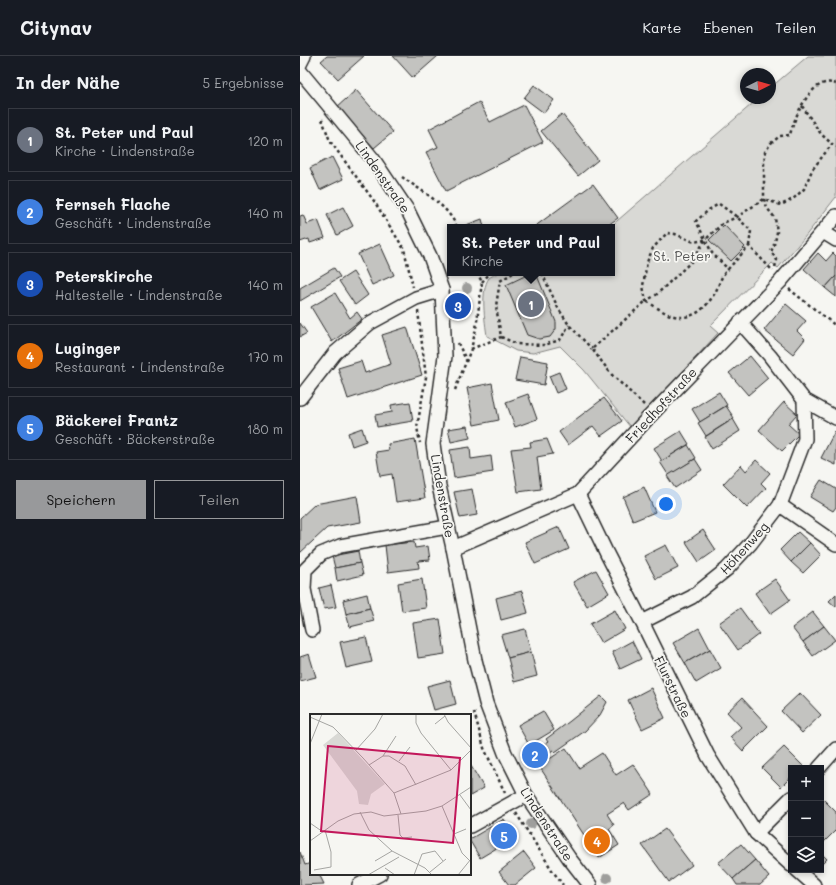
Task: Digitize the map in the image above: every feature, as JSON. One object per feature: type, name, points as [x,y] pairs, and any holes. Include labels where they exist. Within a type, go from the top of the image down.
[{"type":"street","points":[[300,64],[304,56]]},
{"type":"street","name":"Lindenstraße","points":[[300,70],[373,160],[408,211],[430,256],[442,290],[445,356],[434,444],[439,486],[475,660],[486,703],[505,753],[526,795],[569,858],[590,885]]},
{"type":"street","name":"Friedhofstraße","points":[[453,548],[578,494],[740,322],[776,276],[823,232],[836,216]]},
{"type":"street","points":[[823,232],[836,240]]},
{"type":"street","points":[[300,398],[335,353],[370,323],[416,298],[442,290]]},
{"type":"street","points":[[740,322],[770,356],[804,400],[836,418]]},
{"type":"street","name":"Höhenweg","points":[[642,622],[692,597],[727,569],[751,543],[780,505],[805,439],[804,400]]},
{"type":"street","name":"Flurstraße","points":[[578,494],[708,756],[756,833],[788,862]]},
{"type":"street","points":[[780,505],[836,544]]},
{"type":"street","points":[[312,630],[304,589],[305,570],[321,554],[340,546],[447,527]]},
{"type":"street","points":[[822,765],[836,750]]},
{"type":"street","points":[[471,825],[526,795]]},
{"type":"street","points":[[756,833],[788,801]]},
{"type":"street","points":[[800,873],[814,885]]},
{"type":"street","points":[[359,885],[378,875]]},
{"type":"path","points":[[776,276],[777,260],[771,252],[777,232],[775,218],[767,208],[764,199],[765,152],[771,143],[780,136],[790,135],[801,106],[814,89],[821,84],[831,82],[836,84]]},
{"type":"path","points":[[801,106],[822,134],[836,147]]},
{"type":"path","points":[[322,118],[330,141],[374,201],[404,249],[416,298]]},
{"type":"path","points":[[592,349],[646,301],[656,295],[693,260],[705,240],[723,223],[736,217],[764,199],[781,204],[793,199],[804,189],[812,170],[832,144]]},
{"type":"path","points":[[399,175],[443,207],[454,219],[456,224]]},
{"type":"path","points":[[705,240],[694,242],[675,234],[667,233],[653,248],[647,262],[643,286],[646,301],[673,316],[686,317],[695,315],[707,305],[716,290],[721,276],[728,269],[749,246],[751,231],[719,204],[710,209],[696,221],[712,253],[728,269]]},
{"type":"path","points":[[749,246],[776,276],[836,326]]},
{"type":"path","points":[[479,276],[482,282]]},
{"type":"path","points":[[452,396],[471,349],[476,329],[482,282],[487,276]]},
{"type":"path","points":[[501,337],[496,306],[500,281],[508,276]]},
{"type":"path","points":[[543,276],[558,308],[569,325],[592,349],[612,375],[648,409],[649,417]]},
{"type":"path","points":[[471,349],[501,337],[517,344],[544,345],[560,340],[569,325]]},
{"type":"green space","name":"St. Peter","points":[[808,56],[836,56],[836,197],[778,268],[772,263],[710,326],[718,333],[631,428],[584,370],[560,346],[533,353],[516,351],[487,336],[484,315],[486,283],[489,278],[493,276],[615,276],[615,224],[613,224],[752,104],[776,104],[776,83]]},
{"type":"building","points":[[327,56],[364,56],[338,79],[321,61]]},
{"type":"building","points":[[393,56],[438,56],[413,78]]},
{"type":"building","points":[[534,85],[554,100],[544,113],[524,98]]},
{"type":"building","points":[[356,90],[393,132],[374,148],[337,107]]},
{"type":"building","points":[[479,102],[490,122],[524,105],[543,142],[446,191],[426,152],[438,147],[429,129]]},
{"type":"building","points":[[562,114],[598,160],[578,176],[541,131]]},
{"type":"building","points":[[332,157],[343,179],[320,190],[310,168]]},
{"type":"building","points":[[593,184],[618,218],[609,224],[538,224]]},
{"type":"building","points":[[343,207],[353,226],[337,235],[327,215]]},
{"type":"building","points":[[303,215],[307,224],[318,220],[325,238],[310,243],[309,239],[300,242],[300,216]]},
{"type":"building","points":[[482,219],[483,224],[469,224]]},
{"type":"building","points":[[724,225],[745,247],[731,261],[709,240]]},
{"type":"building","points":[[380,244],[394,275],[372,285],[358,254]]},
{"type":"building","points":[[818,253],[826,261],[833,253],[836,256],[836,276],[825,288],[804,269]]},
{"type":"building","points":[[334,268],[340,277],[300,301],[300,288]]},
{"type":"building","points":[[353,272],[368,295],[355,305],[339,281]]},
{"type":"building","points":[[525,276],[537,276],[556,322],[556,329],[550,337],[539,339],[527,335],[506,285]]},
{"type":"building","points":[[836,276],[836,297],[825,288]]},
{"type":"building","points":[[335,293],[350,318],[357,312],[362,319],[332,342],[311,307]]},
{"type":"building","points":[[786,304],[806,321],[797,331],[805,339],[793,354],[764,330]]},
{"type":"building","points":[[300,323],[307,333],[300,337]]},
{"type":"building","points":[[407,327],[422,375],[348,399],[338,368],[361,361],[365,373],[391,364],[382,335]]},
{"type":"building","points":[[750,356],[768,378],[748,395],[729,373]]},
{"type":"building","points":[[520,357],[548,362],[544,385],[515,380]]},
{"type":"building","points":[[559,372],[566,389],[556,393],[549,376]]},
{"type":"building","points":[[492,383],[499,420],[474,425],[467,388]]},
{"type":"building","points":[[719,392],[727,405],[700,422],[692,409]]},
{"type":"building","points":[[528,394],[537,419],[515,427],[506,402]]},
{"type":"building","points":[[604,398],[622,421],[601,436],[593,426],[568,445],[559,432]]},
{"type":"building","points":[[410,402],[413,421],[377,427],[375,415],[392,412],[391,405]]},
{"type":"building","points":[[784,402],[797,414],[788,424],[799,434],[782,451],[759,430]]},
{"type":"building","points":[[726,406],[734,418],[706,436],[698,423]]},
{"type":"building","points":[[733,419],[740,431],[712,449],[705,437]]},
{"type":"building","points":[[467,426],[470,438],[451,442],[448,429]]},
{"type":"building","points":[[362,428],[366,441],[352,446],[348,433]]},
{"type":"building","points":[[681,431],[689,444],[662,461],[654,448]]},
{"type":"building","points":[[835,431],[836,432],[836,465],[821,458]]},
{"type":"building","points":[[415,439],[425,498],[396,502],[392,474],[380,476],[376,452],[389,450],[388,444]]},
{"type":"building","points":[[547,439],[553,454],[537,457],[541,489],[518,492],[511,449],[531,447],[530,442]]},
{"type":"building","points":[[688,445],[696,458],[669,476],[660,462]]},
{"type":"building","points":[[470,447],[471,459],[491,456],[493,472],[454,478],[450,450]]},
{"type":"building","points":[[695,459],[702,470],[675,488],[667,476]]},
{"type":"building","points":[[756,460],[770,473],[761,483],[766,488],[747,508],[723,484],[741,465],[746,471]]},
{"type":"building","points":[[821,480],[836,489],[836,507],[833,511],[810,497]]},
{"type":"building","points":[[644,487],[655,512],[633,521],[623,497]]},
{"type":"building","points":[[472,489],[477,515],[460,518],[454,492]]},
{"type":"building","points":[[357,496],[361,522],[327,528],[300,553],[300,518],[315,504]]},
{"type":"building","points":[[559,527],[569,549],[535,564],[525,542]]},
{"type":"building","points":[[703,530],[716,550],[699,562],[686,542]]},
{"type":"building","points":[[798,532],[810,543],[791,562],[780,550]]},
{"type":"building","points":[[414,542],[415,548],[428,546],[430,560],[418,561],[419,568],[388,572],[385,545]]},
{"type":"building","points":[[810,543],[821,555],[803,573],[791,562]]},
{"type":"building","points":[[666,545],[678,568],[656,579],[644,556]]},
{"type":"building","points":[[358,551],[360,563],[335,568],[332,556]]},
{"type":"building","points":[[360,563],[363,575],[337,581],[335,568]]},
{"type":"building","points":[[596,570],[609,593],[587,606],[573,582]]},
{"type":"building","points":[[422,579],[426,608],[402,611],[398,583]]},
{"type":"building","points":[[775,579],[790,600],[770,614],[755,593]]},
{"type":"building","points":[[331,585],[336,607],[324,609],[319,588]]},
{"type":"building","points":[[522,591],[528,613],[501,620],[496,598]]},
{"type":"building","points":[[367,594],[370,608],[346,614],[343,600]]},
{"type":"building","points":[[836,594],[836,607],[829,601]]},
{"type":"building","points":[[370,608],[374,621],[350,627],[346,614]]},
{"type":"building","points":[[740,608],[759,634],[738,650],[719,623]]},
{"type":"building","points":[[615,610],[625,629],[601,643],[590,624]]},
{"type":"building","points":[[813,612],[824,626],[803,642],[792,628]]},
{"type":"building","points":[[440,619],[445,654],[418,658],[413,623]]},
{"type":"building","points":[[824,626],[835,640],[813,656],[803,642]]},
{"type":"building","points":[[699,628],[710,649],[685,663],[673,643]]},
{"type":"building","points":[[525,629],[531,652],[508,658],[501,635]]},
{"type":"building","points":[[366,637],[372,662],[346,668],[340,642]]},
{"type":"building","points":[[632,641],[641,659],[620,669],[612,652]]},
{"type":"building","points":[[710,649],[721,668],[696,683],[685,663]]},
{"type":"building","points":[[531,652],[537,676],[514,682],[508,658]]},
{"type":"building","points":[[309,654],[316,677],[300,681],[300,657]]},
{"type":"building","points":[[450,680],[456,704],[434,710],[427,686]]},
{"type":"building","points":[[651,688],[665,718],[642,729],[628,700]]},
{"type":"building","points":[[800,693],[821,715],[802,733],[781,711]]},
{"type":"building","points":[[601,696],[607,702],[600,715],[585,731],[555,752],[553,750],[536,761],[530,753],[548,742],[546,739]]},
{"type":"building","points":[[742,698],[768,726],[743,751],[730,737],[741,727],[727,712]]},
{"type":"building","points":[[543,711],[554,730],[529,745],[518,725]]},
{"type":"building","points":[[784,747],[802,765],[788,765],[788,780],[781,787],[762,768]]},
{"type":"building","points":[[566,748],[579,768],[602,753],[616,775],[633,764],[653,794],[629,810],[624,803],[607,814],[614,825],[609,829],[619,845],[599,858],[539,766]]},
{"type":"building","points":[[471,766],[484,788],[471,795]]},
{"type":"building","points":[[824,800],[836,812],[836,830],[824,842]]},
{"type":"building","points":[[504,819],[515,837],[480,858],[471,843],[471,838]]},
{"type":"building","points":[[665,829],[692,865],[669,882],[642,845]]},
{"type":"building","points":[[741,844],[755,860],[733,879],[718,863]]},
{"type":"building","points":[[300,852],[305,865],[310,863],[310,875],[320,875],[324,884],[300,885]]},
{"type":"building","points":[[524,852],[536,868],[515,885],[509,885],[499,872]]},
{"type":"building","points":[[755,860],[769,877],[760,885],[737,885],[733,879]]},
{"type":"place","name":"St. Peter und Paul","points":[[531,304]]},
{"type":"place","name":"Peterskirche","points":[[458,306]]},
{"type":"place","name":"Fernseh Flache","points":[[535,755]]},
{"type":"place","name":"Bäckerei Frantz","points":[[504,836]]},
{"type":"place","name":"Luginger","points":[[597,841]]}]
